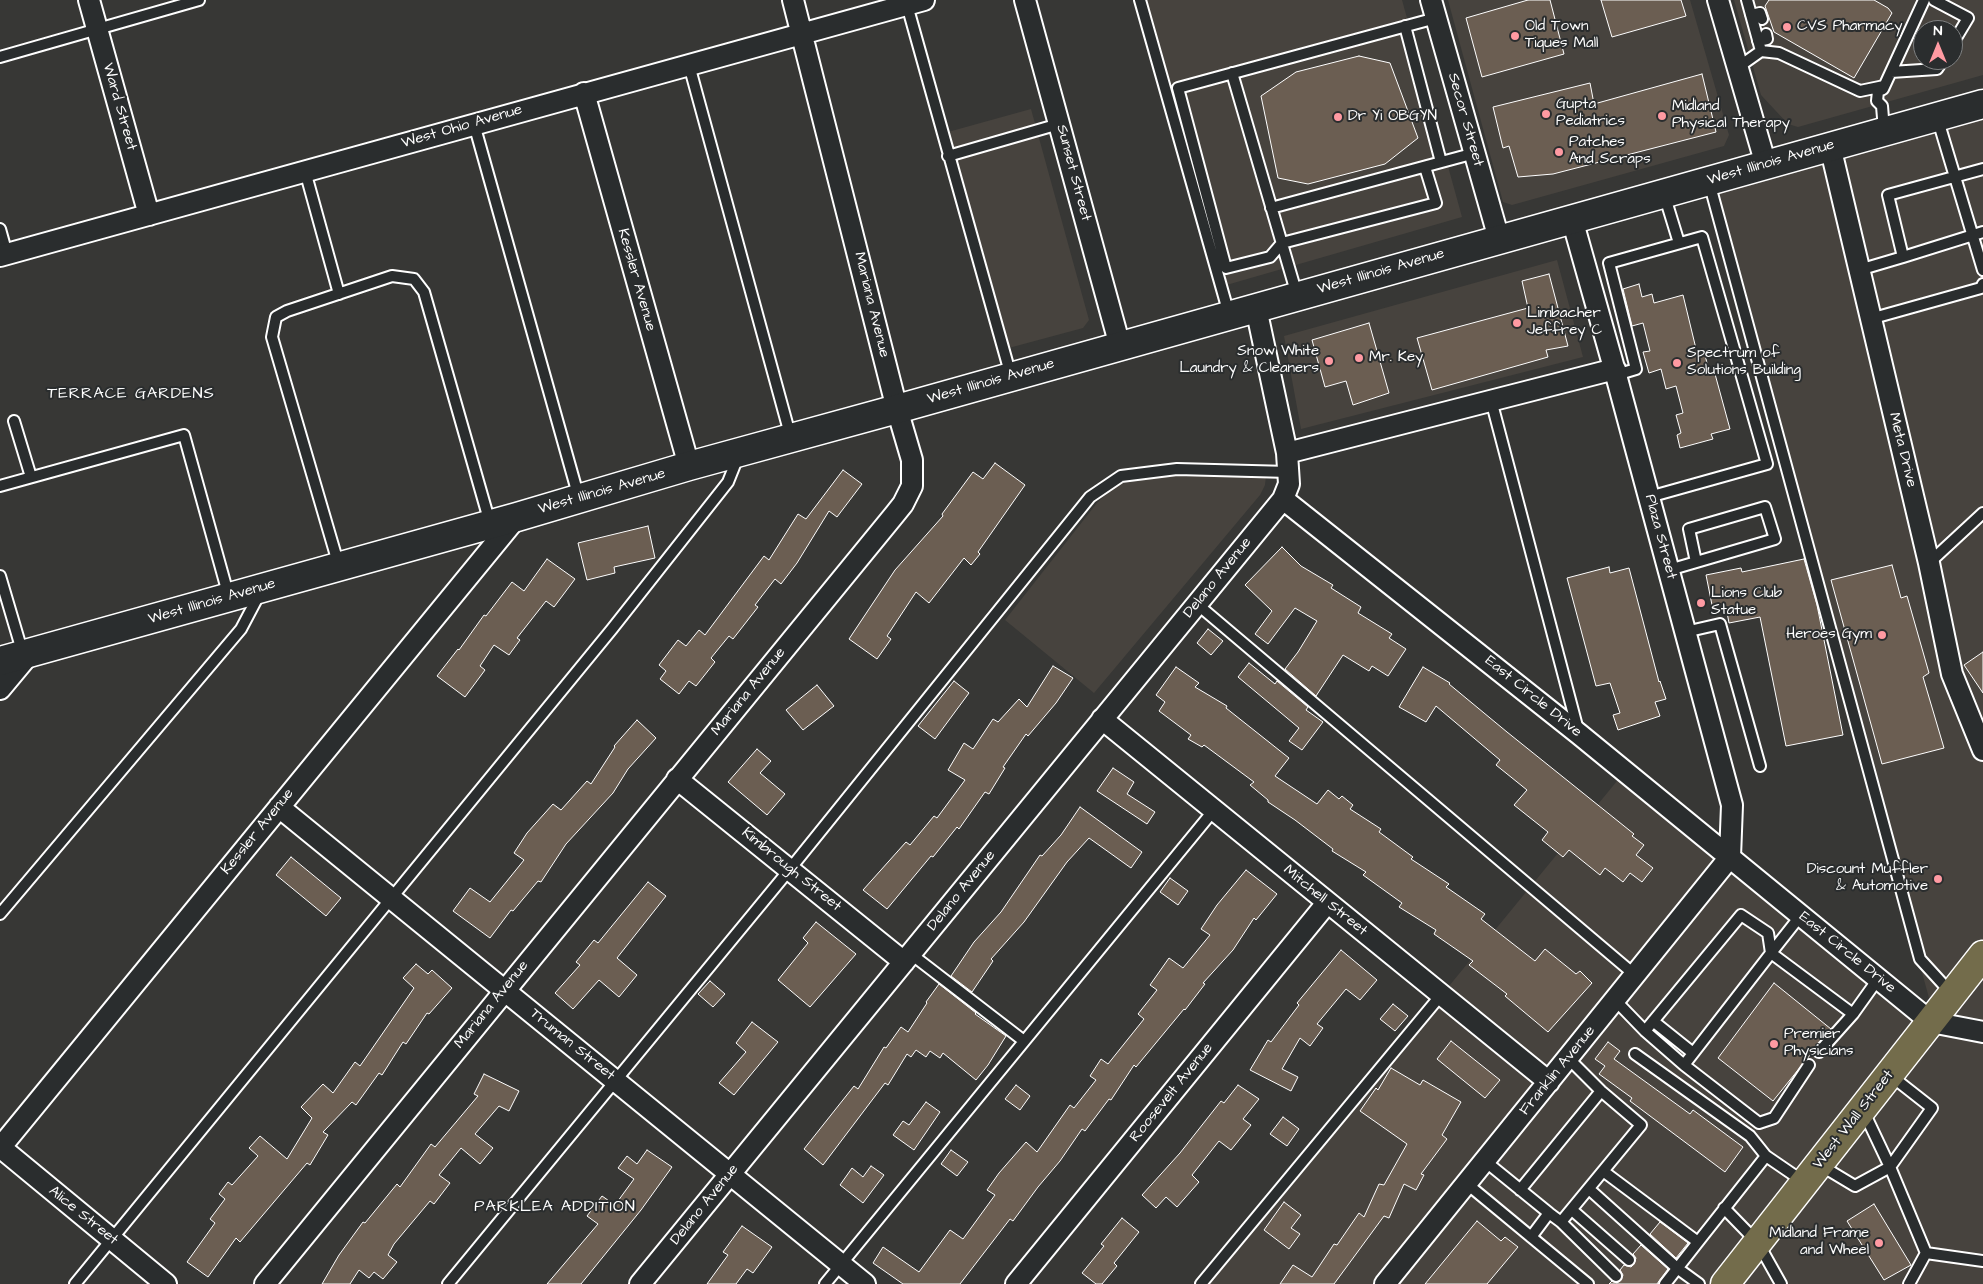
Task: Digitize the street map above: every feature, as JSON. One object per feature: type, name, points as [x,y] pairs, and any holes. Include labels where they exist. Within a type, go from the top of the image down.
[{"type":"main road","name":"West Illinois Avenue","points":[[18,656],[516,517],[741,451],[1766,165],[1830,146],[1883,119],[1937,116],[1983,104]]},
{"type":"main road","name":"West Wall Street","points":[[1725,1284],[1983,955]]},
{"type":"street","name":"Ward Street","points":[[89,0],[148,215]]},
{"type":"street","name":"Mariana Avenue","points":[[265,1284],[895,514],[909,494],[912,486],[913,469],[793,0]]},
{"type":"street","name":"Sunset Street","points":[[1025,0],[1120,346]]},
{"type":"street","points":[[1718,0],[1766,165]]},
{"type":"street","name":"West Ohio Avenue","points":[[4,255],[916,2]]},
{"type":"street","name":"Secor Street","points":[[1433,9],[1499,239]]},
{"type":"street","name":"Kessler Avenue","points":[[584,93],[688,466]]},
{"type":"street","name":"Meta Drive","points":[[1830,146],[1929,564],[1952,674],[1983,750]]},
{"type":"street","name":"Plaza Street","points":[[1572,219],[1732,805],[1730,857]]},
{"type":"street","points":[[1256,308],[1288,463],[1289,484],[1284,499]]},
{"type":"street","points":[[1288,463],[1492,400],[1615,372]]},
{"type":"street","name":"East Circle Drive","points":[[1284,499],[1579,734],[1931,1022]]},
{"type":"street","name":"Delano Avenue","points":[[640,1284],[1284,499]]},
{"type":"street","name":"Kessler Avenue","points":[[0,1148],[516,517]]},
{"type":"street","points":[[0,689],[18,656]]},
{"type":"street","name":"Mitchell Street","points":[[1102,719],[1548,1082]]},
{"type":"street","name":"Kimbrough Street","points":[[678,779],[790,869],[908,958]]},
{"type":"street","name":"Truman Street","points":[[278,807],[865,1284]]},
{"type":"street","name":"Franklin Avenue","points":[[1385,1284],[1730,857]]},
{"type":"street","name":"Roosevelt Avenue","points":[[1016,1284],[1327,903]]},
{"type":"street","points":[[1931,1022],[1983,1032]]},
{"type":"street","name":"Alice Street","points":[[0,1148],[166,1284]]},
{"type":"lane","points":[[0,57],[199,0]]},
{"type":"lane","points":[[1140,0],[1229,316]]},
{"type":"lane","points":[[1747,0],[1762,42],[1779,53],[1860,90],[1884,87]]},
{"type":"lane","points":[[1883,119],[1878,101],[1878,91],[1884,87],[1924,0]]},
{"type":"lane","points":[[1934,0],[1968,18],[1963,26]]},
{"type":"lane","points":[[916,2],[948,156],[1011,376]]},
{"type":"lane","points":[[1424,166],[1436,203],[1282,243],[1270,257],[1226,268],[1178,88],[1405,26],[1433,9]]},
{"type":"lane","points":[[1751,15],[1760,13],[1762,19]]},
{"type":"lane","points":[[1405,26],[1441,162]]},
{"type":"lane","points":[[1737,68],[1762,42]]},
{"type":"lane","points":[[690,65],[791,438]]},
{"type":"lane","points":[[1891,72],[1922,70]]},
{"type":"lane","points":[[1232,73],[1297,296]]},
{"type":"lane","points":[[1937,116],[1983,270]]},
{"type":"lane","points":[[474,124],[579,498]]},
{"type":"lane","points":[[948,156],[1059,124]]},
{"type":"lane","points":[[1271,208],[1475,153]]},
{"type":"lane","points":[[1903,258],[1888,195],[1983,169]]},
{"type":"lane","points":[[305,171],[339,294]]},
{"type":"lane","points":[[1709,181],[1920,959],[1952,994]]},
{"type":"lane","points":[[1664,193],[1679,243]]},
{"type":"lane","points":[[0,229],[4,255]]},
{"type":"lane","points":[[1859,270],[1983,232]]},
{"type":"lane","points":[[1615,372],[1636,369],[1609,263],[1702,237],[1767,464],[1649,497]]},
{"type":"lane","points":[[339,566],[272,337],[276,317],[287,311],[392,276],[414,279],[424,292],[490,524]]},
{"type":"lane","points":[[1870,319],[1982,287]]},
{"type":"lane","points":[[1492,400],[1579,734]]},
{"type":"lane","points":[[14,421],[31,477]]},
{"type":"lane","points":[[0,486],[184,435],[229,597]]},
{"type":"lane","points":[[75,1284],[612,629],[728,482],[741,451]]},
{"type":"lane","points":[[448,1284],[790,869],[1090,497],[1121,476],[1178,469],[1288,463]]},
{"type":"lane","points":[[1668,570],[1696,562],[1775,539],[1765,507],[1689,529],[1696,562]]},
{"type":"lane","points":[[1929,564],[1983,513]]},
{"type":"lane","points":[[0,576],[18,656]]},
{"type":"lane","points":[[0,914],[241,629],[263,587]]},
{"type":"lane","points":[[1197,604],[1635,975]]},
{"type":"lane","points":[[1685,632],[1720,624],[1760,766]]},
{"type":"lane","points":[[825,1284],[1214,810]]},
{"type":"lane","points":[[1645,1031],[1741,915],[1768,933],[1771,953],[1853,1014]]},
{"type":"lane","points":[[1684,1064],[1801,915]]},
{"type":"lane","points":[[908,958],[1024,1041]]},
{"type":"lane","points":[[1819,1052],[1853,1014],[1878,979]]},
{"type":"lane","points":[[1201,1284],[1441,995]]},
{"type":"lane","points":[[1614,1000],[1645,1031],[1684,1064],[1759,1122],[1774,1118],[1809,1064]]},
{"type":"lane","points":[[1653,1021],[1693,1053]]},
{"type":"lane","points":[[1635,1054],[1750,1136],[1766,1156],[1855,1186],[1890,1167],[1932,1108],[1890,1074]]},
{"type":"lane","points":[[1560,1222],[1572,1210],[1641,1125],[1601,1091],[1568,1058]]},
{"type":"lane","points":[[1520,1190],[1601,1091]]},
{"type":"lane","points":[[1863,1109],[1926,1253]]},
{"type":"lane","points":[[1664,1284],[1766,1156]]},
{"type":"lane","points":[[1485,1160],[1560,1222],[1616,1276]]},
{"type":"lane","points":[[1603,1171],[1698,1242]]},
{"type":"lane","points":[[1466,1183],[1588,1284]]},
{"type":"lane","points":[[1589,1189],[1677,1268],[1699,1284]]},
{"type":"lane","points":[[1724,1208],[1758,1243],[1781,1284]]},
{"type":"lane","points":[[1572,1210],[1629,1260]]},
{"type":"lane","points":[[1531,1236],[1549,1213]]},
{"type":"lane","points":[[1926,1253],[1983,1261]]},
{"type":"lane","points":[[1909,1284],[1926,1253]]},
{"type":"shaded area","points":[[1145,0],[1402,0],[1462,217],[1223,286]]},
{"type":"shaded area","points":[[1448,0],[1690,0],[1729,135],[1724,146],[1512,205],[1503,202]]},
{"type":"shaded area","points":[[1734,0],[1983,0],[1983,75],[1798,127],[1788,124],[1761,95]]},
{"type":"shaded area","points":[[1983,104],[1983,1284],[1205,1284],[1626,770],[1935,1020],[1706,182]]},
{"type":"shaded area","points":[[1031,109],[1089,320],[1083,328],[1005,349],[948,132]]},
{"type":"shaded area","points":[[1557,260],[1583,357],[1301,429],[1284,336]]},
{"type":"shaded area","points":[[1141,475],[1266,476],[1265,485],[1260,495],[1094,693],[1005,620],[1097,503],[1122,478]]},
{"type":"building","name":"Old Town Tiques Mall","points":[[1528,0],[1550,0],[1564,54],[1482,77],[1466,18]]},
{"type":"building","points":[[1601,0],[1681,0],[1686,16],[1612,37]]},
{"type":"building","name":"CVS Pharmacy","points":[[1769,0],[1874,0],[1888,8],[1892,13],[1854,78],[1774,32],[1765,6]]},
{"type":"building","name":"Dr Yi OBGYN","points":[[1359,56],[1390,63],[1418,138],[1385,164],[1308,184],[1278,178],[1261,96],[1296,72]]},
{"type":"building","points":[[1702,74],[1716,132],[1553,174],[1518,177],[1509,146],[1503,148],[1493,107],[1590,83],[1594,104]]},
{"type":"building","name":"Limbacher Jeffrey C","points":[[1549,274],[1568,346],[1546,350],[1548,357],[1432,390],[1417,338],[1528,308],[1522,281]]},
{"type":"building","name":"Spectrum of Solutions Building","points":[[1639,284],[1642,297],[1652,294],[1654,303],[1683,295],[1698,357],[1705,355],[1710,375],[1715,374],[1730,429],[1711,434],[1713,439],[1680,448],[1677,435],[1681,433],[1676,415],[1683,413],[1676,386],[1666,389],[1661,369],[1649,373],[1643,352],[1650,351],[1643,323],[1632,326],[1623,289]]},
{"type":"building","name":"Mr. Key","points":[[1369,323],[1389,393],[1353,405],[1346,381],[1325,387],[1312,340]]},
{"type":"building","points":[[995,463],[1025,485],[971,565],[964,558],[929,603],[916,592],[887,636],[891,639],[877,659],[849,639],[895,570],[943,516],[942,514],[973,472],[983,479]]},
{"type":"building","points":[[843,470],[862,484],[837,517],[829,511],[797,563],[781,584],[775,579],[755,605],[758,607],[733,639],[729,636],[711,658],[715,662],[696,686],[689,681],[679,694],[660,679],[666,671],[659,665],[678,640],[686,646],[699,630],[705,635],[764,556],[769,560],[798,514],[806,519]]},
{"type":"building","points":[[648,526],[655,558],[614,567],[615,573],[587,580],[578,543]]},
{"type":"building","points":[[1282,547],[1301,566],[1333,585],[1331,588],[1361,607],[1358,613],[1392,634],[1389,638],[1406,649],[1388,676],[1372,666],[1369,671],[1343,655],[1316,696],[1285,669],[1317,621],[1295,608],[1268,644],[1255,634],[1272,611],[1245,585]]},
{"type":"building","points":[[547,559],[575,579],[554,607],[546,601],[517,638],[520,640],[509,655],[494,645],[480,666],[485,670],[465,697],[437,676],[512,582],[524,591]]},
{"type":"building","points":[[1804,559],[1817,605],[1843,735],[1786,746],[1760,617],[1729,623],[1726,607],[1713,610],[1706,575],[1741,568],[1742,572]]},
{"type":"building","name":"Heroes Gym","points":[[1892,565],[1901,598],[1907,596],[1929,673],[1923,677],[1944,748],[1882,764],[1831,580]]},
{"type":"building","points":[[1609,567],[1610,573],[1629,568],[1659,682],[1666,699],[1655,702],[1660,716],[1618,730],[1613,715],[1620,713],[1610,683],[1596,686],[1567,578]]},
{"type":"building","points":[[1208,629],[1223,641],[1211,655],[1197,643]]},
{"type":"building","points":[[1983,652],[1983,693],[1964,665]]},
{"type":"building","points":[[1249,663],[1275,684],[1277,681],[1308,707],[1306,710],[1323,722],[1302,750],[1289,741],[1299,728],[1238,677]]},
{"type":"building","points":[[1053,666],[1073,678],[1056,703],[1028,736],[1026,734],[1003,767],[1005,768],[989,794],[985,792],[959,829],[957,827],[887,909],[863,890],[906,842],[910,845],[934,816],[937,818],[965,780],[948,770],[964,743],[973,749],[993,719],[998,722],[1019,699],[1027,707]]},
{"type":"building","points":[[1176,667],[1199,683],[1195,687],[1227,706],[1226,708],[1289,758],[1275,776],[1317,804],[1328,790],[1339,799],[1342,796],[1353,805],[1350,809],[1381,829],[1379,832],[1413,857],[1411,859],[1449,884],[1446,887],[1485,914],[1481,919],[1535,961],[1545,949],[1576,974],[1580,971],[1592,983],[1548,1032],[1505,996],[1507,994],[1469,965],[1473,961],[1434,934],[1436,930],[1399,907],[1402,903],[1363,875],[1366,872],[1332,851],[1333,849],[1268,802],[1250,785],[1254,782],[1204,745],[1202,747],[1188,739],[1191,735],[1159,711],[1165,702],[1156,695]]},
{"type":"building","points":[[1423,667],[1450,683],[1507,732],[1634,834],[1632,836],[1644,845],[1636,855],[1653,868],[1642,882],[1630,873],[1623,882],[1605,868],[1600,875],[1569,850],[1563,857],[1542,840],[1548,832],[1514,805],[1527,790],[1496,765],[1500,760],[1436,706],[1426,722],[1399,707]]},
{"type":"building","points":[[954,681],[969,693],[935,739],[918,726]]},
{"type":"building","points":[[817,685],[834,706],[803,730],[786,710]]},
{"type":"building","points":[[637,720],[656,738],[628,769],[613,793],[566,844],[541,882],[538,881],[513,911],[511,910],[490,938],[453,911],[470,888],[490,902],[524,860],[514,853],[527,833],[553,804],[561,810],[587,781],[591,784],[614,746]]},
{"type":"building","points":[[757,749],[771,761],[760,773],[785,794],[767,815],[728,782]]},
{"type":"building","points":[[1113,768],[1134,782],[1127,794],[1155,812],[1147,824],[1097,791]]},
{"type":"building","points":[[1080,807],[1142,852],[1131,868],[1089,838],[1067,862],[1024,922],[991,959],[993,961],[972,992],[951,976],[974,942],[1001,912],[1040,855],[1042,856],[1061,835]]},
{"type":"building","points":[[291,857],[341,898],[326,916],[276,875]]},
{"type":"building","points":[[1246,870],[1277,894],[1256,920],[1254,918],[1233,950],[1203,983],[1205,984],[1185,1010],[1136,1067],[1134,1065],[1111,1100],[1109,1099],[1085,1131],[1082,1129],[1060,1161],[1013,1221],[1010,1219],[960,1284],[903,1284],[873,1263],[883,1247],[919,1272],[950,1230],[963,1239],[995,1195],[987,1190],[999,1173],[1026,1142],[1037,1152],[1070,1105],[1074,1108],[1096,1080],[1090,1076],[1101,1059],[1108,1064],[1144,1019],[1138,1014],[1157,990],[1150,985],[1169,958],[1183,968],[1210,935],[1201,929],[1217,905]]},
{"type":"building","points":[[1170,878],[1188,891],[1178,905],[1160,892]]},
{"type":"building","points":[[648,882],[666,896],[617,958],[637,975],[619,997],[599,980],[573,1009],[555,993],[580,965],[576,962],[594,940],[598,943]]},
{"type":"building","points":[[816,922],[856,954],[810,1007],[778,980],[808,943],[803,938]]},
{"type":"building","points":[[1341,950],[1377,980],[1360,1000],[1346,989],[1317,1024],[1323,1028],[1310,1046],[1300,1038],[1282,1069],[1298,1077],[1291,1091],[1250,1070],[1268,1040],[1271,1042],[1299,1005],[1297,1003]]},
{"type":"building","points":[[416,964],[428,974],[432,970],[452,988],[429,1014],[427,1013],[406,1044],[403,1042],[382,1075],[379,1073],[356,1105],[352,1102],[323,1132],[328,1135],[310,1165],[307,1163],[240,1242],[236,1238],[208,1277],[187,1262],[215,1223],[210,1219],[225,1199],[219,1194],[228,1182],[232,1185],[258,1156],[249,1148],[260,1136],[287,1159],[312,1118],[301,1107],[323,1084],[333,1093],[355,1062],[360,1066],[414,988],[403,978]]},
{"type":"building","points":[[710,981],[725,994],[713,1007],[698,994]]},
{"type":"building","name":"Premier Physicians","points":[[1774,983],[1831,1029],[1773,1101],[1718,1058]]},
{"type":"building","points":[[939,984],[975,1014],[1006,1036],[988,1065],[976,1080],[943,1053],[940,1058],[930,1051],[926,1057],[916,1050],[911,1057],[907,1054],[888,1085],[885,1083],[823,1165],[804,1149],[854,1086],[858,1089],[884,1047],[886,1048],[901,1027],[908,1032]]},
{"type":"building","points":[[1393,1004],[1408,1016],[1395,1031],[1380,1019]]},
{"type":"building","points":[[752,1022],[778,1042],[734,1095],[719,1083],[746,1052],[736,1043]]},
{"type":"building","points":[[1451,1041],[1500,1080],[1485,1098],[1437,1059]]},
{"type":"building","points":[[1608,1042],[1620,1051],[1614,1059],[1690,1114],[1693,1110],[1743,1147],[1725,1172],[1630,1101],[1632,1098],[1599,1074],[1605,1066],[1595,1059]]},
{"type":"building","points":[[1391,1068],[1420,1085],[1423,1080],[1461,1102],[1442,1135],[1447,1139],[1421,1174],[1424,1175],[1416,1190],[1404,1184],[1389,1218],[1384,1216],[1334,1284],[1280,1284],[1293,1265],[1312,1277],[1334,1244],[1337,1245],[1359,1213],[1364,1217],[1379,1184],[1384,1185],[1407,1144],[1360,1111],[1376,1088],[1378,1090]]},
{"type":"building","points":[[484,1074],[519,1091],[509,1111],[499,1106],[475,1134],[493,1148],[480,1164],[461,1148],[439,1175],[450,1183],[434,1204],[430,1201],[394,1244],[388,1255],[397,1262],[383,1279],[374,1272],[369,1278],[359,1270],[350,1284],[322,1284],[339,1255],[363,1222],[365,1223],[397,1184],[400,1187],[431,1144],[435,1147],[478,1096],[474,1094]]},
{"type":"building","points":[[1016,1085],[1030,1096],[1020,1110],[1005,1099]]},
{"type":"building","points":[[1238,1085],[1259,1099],[1243,1119],[1251,1125],[1231,1150],[1219,1141],[1192,1175],[1199,1182],[1177,1207],[1166,1197],[1156,1208],[1142,1195],[1180,1153],[1221,1101],[1224,1103]]},
{"type":"building","points":[[926,1102],[940,1112],[914,1150],[893,1135],[903,1121],[909,1125]]},
{"type":"building","points":[[1283,1117],[1299,1129],[1287,1146],[1270,1134]]},
{"type":"building","points":[[647,1150],[672,1167],[641,1210],[581,1284],[547,1284],[598,1224],[587,1216],[602,1196],[615,1205],[634,1179],[618,1168],[627,1156],[637,1164]]},
{"type":"building","points":[[951,1150],[968,1162],[957,1176],[941,1164]]},
{"type":"building","points":[[871,1166],[884,1175],[863,1203],[840,1185],[852,1168],[863,1177]]},
{"type":"building","points":[[1284,1202],[1301,1215],[1291,1228],[1300,1234],[1289,1249],[1264,1230]]},
{"type":"building","name":"Midland Frame and Wheel","points":[[1874,1204],[1911,1265],[1884,1280],[1847,1221]]},
{"type":"building","points":[[1122,1218],[1139,1232],[1114,1263],[1117,1266],[1102,1284],[1096,1284],[1082,1273],[1104,1246],[1101,1244]]},
{"type":"building","points":[[1477,1221],[1501,1241],[1505,1237],[1518,1247],[1487,1284],[1425,1284]]},
{"type":"building","points":[[1660,1222],[1688,1243],[1676,1258],[1650,1234]]},
{"type":"building","points":[[742,1226],[772,1247],[753,1273],[747,1269],[736,1284],[707,1284],[728,1255],[723,1252]]},
{"type":"building","points":[[1641,1245],[1668,1269],[1657,1284],[1609,1284],[1612,1281],[1617,1283],[1621,1280],[1623,1275],[1620,1270],[1624,1265],[1631,1267],[1634,1264],[1636,1258],[1633,1254]]},
{"type":"place","name":"CVS Pharmacy","points":[[1787,27]]},
{"type":"place","name":"Old Town Tiques Mall","points":[[1515,36]]},
{"type":"place","name":"Gupta Pediatrics","points":[[1546,114]]},
{"type":"place","name":"Midland Physical Therapy","points":[[1662,116]]},
{"type":"place","name":"Dr Yi OBGYN","points":[[1338,117]]},
{"type":"place","name":"Patches And Scraps","points":[[1559,152]]},
{"type":"place","name":"Limbacher Jeffrey C","points":[[1517,323]]},
{"type":"place","name":"Mr. Key","points":[[1359,358]]},
{"type":"place","name":"Snow White Laundry & Cleaners","points":[[1329,361]]},
{"type":"place","name":"Spectrum of Solutions Building","points":[[1677,363]]},
{"type":"place","name":"Lions Club Statue","points":[[1701,603]]},
{"type":"place","name":"Heroes Gym","points":[[1882,635]]},
{"type":"place","name":"Discount Muffler & Automotive","points":[[1938,879]]},
{"type":"place","name":"Premier Physicians","points":[[1774,1044]]},
{"type":"place","name":"Midland Frame and Wheel","points":[[1879,1243]]},
{"type":"district","name":"TERRACE GARDENS","points":[[131,395]]},
{"type":"district","name":"PARKLEA ADDITION","points":[[555,1208]]}]
